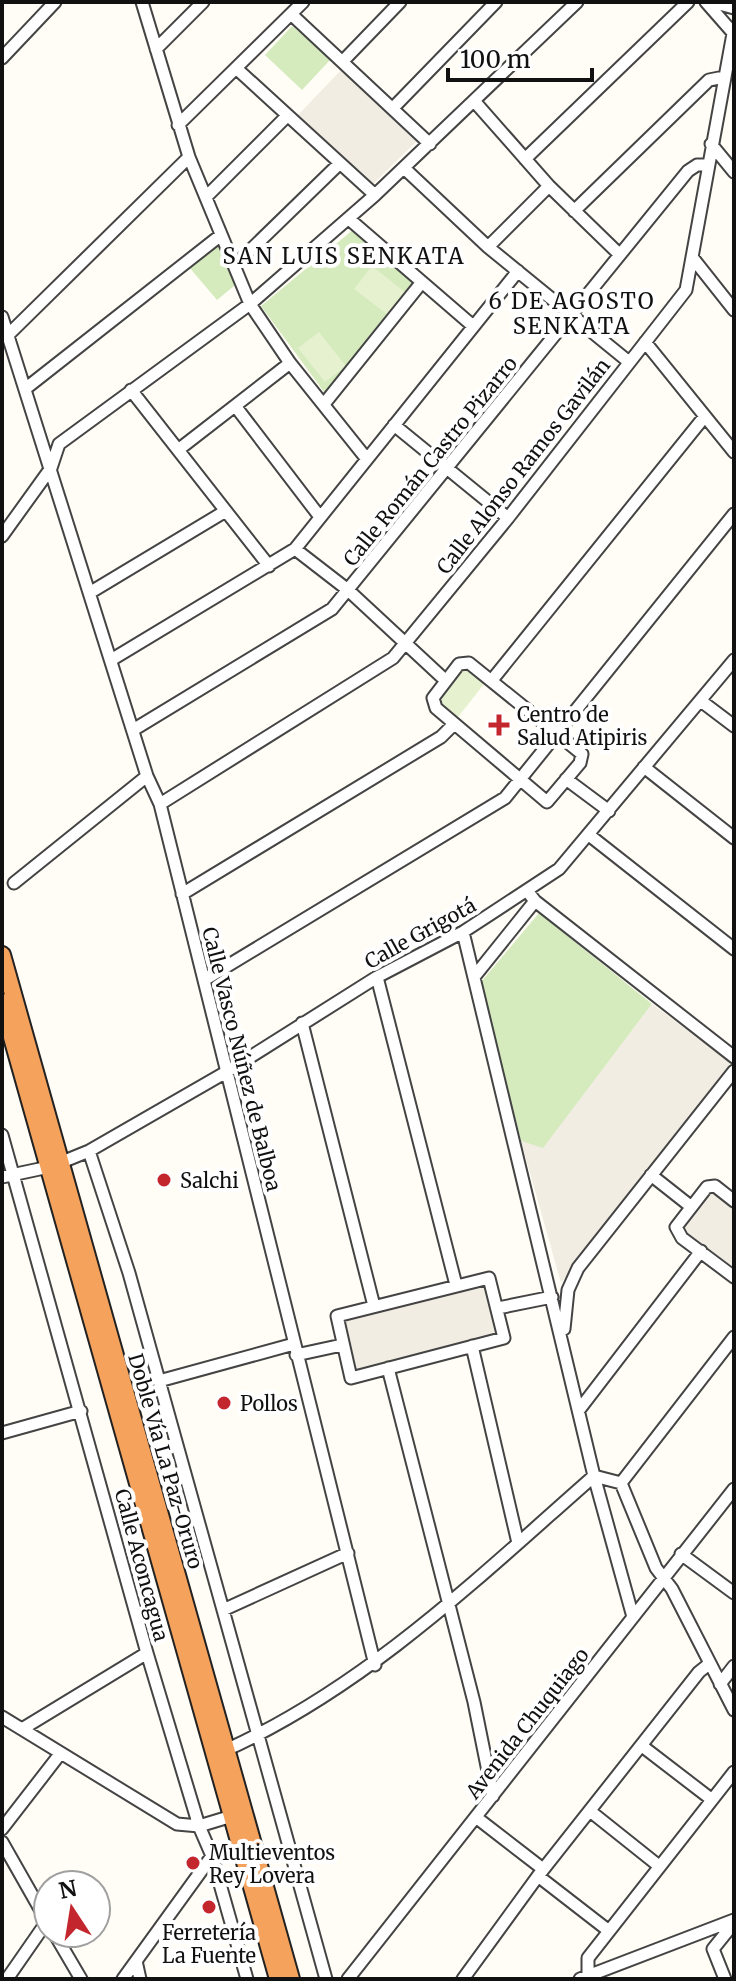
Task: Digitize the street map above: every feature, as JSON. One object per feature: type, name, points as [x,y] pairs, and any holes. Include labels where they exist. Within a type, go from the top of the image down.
[{"type":"highway","name":"Doble Vía La Paz-Oruro","points":[[2,955],[55,1164],[278,1979]]},
{"type":"highway","name":"Doble Vía La Paz-Oruro","points":[[2,1002],[55,1164],[291,1979]]},
{"type":"street","points":[[2,58],[55,2]]},
{"type":"street","points":[[142,2],[189,157],[250,304],[290,363],[366,458]]},
{"type":"street","points":[[156,49],[203,2]]},
{"type":"street","points":[[178,125],[303,2]]},
{"type":"street","points":[[343,61],[400,2]]},
{"type":"street","points":[[393,108],[496,2]]},
{"type":"street","points":[[2,536],[51,468],[59,444],[250,304],[375,195],[577,2]]},
{"type":"street","points":[[525,159],[688,2]]},
{"type":"street","points":[[706,2],[734,31]]},
{"type":"street","points":[[712,2],[734,8]]},
{"type":"street","points":[[291,14],[430,144]]},
{"type":"street","name":"Calle Alonso Ramos Gavilán","points":[[160,804],[384,666],[508,518],[686,290],[734,31]]},
{"type":"street","points":[[237,69],[375,195]]},
{"type":"street","points":[[574,211],[709,80],[724,77]]},
{"type":"street","points":[[475,102],[549,186],[619,254]]},
{"type":"street","points":[[206,197],[287,116]]},
{"type":"street","points":[[711,144],[734,172]]},
{"type":"street","points":[[8,335],[189,157]]},
{"type":"street","points":[[235,265],[339,164]]},
{"type":"street","name":"Calle Román Castro Pizarro","points":[[133,730],[332,609],[688,171],[697,165],[708,165]]},
{"type":"street","points":[[404,168],[488,247],[629,362]]},
{"type":"street","points":[[488,247],[549,186]]},
{"type":"street","points":[[349,219],[473,326]]},
{"type":"street","points":[[25,389],[221,235]]},
{"type":"street","points":[[692,257],[734,310]]},
{"type":"street","points":[[111,660],[295,549],[518,271]]},
{"type":"street","points":[[324,404],[422,282]]},
{"type":"street","name":"Calle Vasco Núñez de Balboa","points":[[2,317],[147,776],[160,804],[375,1665]]},
{"type":"street","points":[[645,342],[734,452]]},
{"type":"street","points":[[178,450],[290,363]]},
{"type":"street","points":[[131,390],[269,566]]},
{"type":"street","points":[[236,407],[320,517]]},
{"type":"street","points":[[492,680],[705,416]]},
{"type":"street","points":[[394,425],[508,518]]},
{"type":"street","points":[[91,592],[224,512]]},
{"type":"street","points":[[204,980],[505,798],[734,514]]},
{"type":"street","points":[[295,549],[348,590],[445,680]]},
{"type":"street","name":"Calle Grigotá","points":[[7,1176],[55,1164],[89,1151],[228,1071],[377,977],[532,896],[589,835],[734,660]]},
{"type":"street","points":[[464,663],[492,680],[582,754],[580,763],[547,802],[454,724],[433,702],[445,680],[464,663]]},
{"type":"street","points":[[701,701],[734,726]]},
{"type":"street","points":[[182,894],[441,737],[454,724]]},
{"type":"street","points":[[644,767],[734,838]]},
{"type":"street","points":[[14,883],[147,776]]},
{"type":"street","points":[[566,779],[609,811]]},
{"type":"street","points":[[589,835],[734,949]]},
{"type":"street","points":[[474,977],[532,896],[734,1057]]},
{"type":"street","points":[[463,932],[594,1476],[633,1617]]},
{"type":"street","points":[[377,977],[456,1285]]},
{"type":"street","points":[[302,1023],[374,1306]]},
{"type":"street","points":[[566,1357],[564,1312],[568,1290],[578,1268],[734,1071]]},
{"type":"street","name":"Calle Aconcagua","points":[[2,1135],[7,1176],[81,1411],[147,1653],[199,1826],[212,1856],[247,1979]]},
{"type":"street","points":[[89,1151],[117,1231],[326,1979]]},
{"type":"street","points":[[651,1175],[689,1205]]},
{"type":"street","points":[[734,1201],[709,1186],[689,1205],[676,1227],[682,1238],[734,1277]]},
{"type":"street","points":[[579,1410],[701,1251]]},
{"type":"street","points":[[489,1278],[504,1338],[351,1378],[337,1316],[374,1306],[489,1278]]},
{"type":"street","points":[[498,1308],[552,1297]]},
{"type":"street","points":[[621,1483],[734,1337]]},
{"type":"street","points":[[159,1381],[295,1350],[342,1345]]},
{"type":"street","points":[[472,1346],[518,1543]]},
{"type":"street","points":[[388,1368],[493,1796]]},
{"type":"street","points":[[2,1433],[81,1411]]},
{"type":"street","points":[[226,1750],[260,1735],[375,1665],[594,1476]]},
{"type":"street","points":[[594,1476],[621,1483]]},
{"type":"street","points":[[621,1483],[662,1578],[672,1589],[734,1710]]},
{"type":"street","name":"Avenida Chuquiago","points":[[348,1979],[681,1554],[730,1503],[734,1489]]},
{"type":"street","points":[[223,1610],[348,1553]]},
{"type":"street","points":[[681,1554],[734,1593]]},
{"type":"street","points":[[22,1729],[147,1653]]},
{"type":"street","points":[[463,1979],[540,1872],[699,1672],[709,1664]]},
{"type":"street","points":[[720,1684],[734,1666]]},
{"type":"street","points":[[2,1717],[177,1824],[199,1826],[232,1816]]},
{"type":"street","points":[[642,1746],[711,1799]]},
{"type":"street","points":[[2,1829],[60,1754]]},
{"type":"street","points":[[584,1978],[588,1958],[734,1772]]},
{"type":"street","points":[[590,1811],[659,1866]]},
{"type":"street","points":[[477,1818],[609,1931]]},
{"type":"street","points":[[2,1842],[32,1894]]},
{"type":"street","points":[[123,1979],[212,1856]]},
{"type":"street","points":[[584,1978],[734,1922]]},
{"type":"street","points":[[725,1979],[713,1949],[734,1922]]},
{"type":"street","points":[[7,1979],[32,1944]]},
{"type":"street","points":[[63,1949],[81,1979]]},
{"type":"street","points":[[136,1961],[140,1979]]},
{"type":"green space","points":[[292,26],[331,59],[302,90],[265,55]]},
{"type":"green space","points":[[354,229],[416,282],[327,396],[261,306]]},
{"type":"green space","points":[[223,242],[240,281],[217,300],[189,267]]},
{"type":"green space","points":[[372,266],[406,293],[388,315],[354,289]]},
{"type":"green space","points":[[319,332],[346,366],[325,382],[298,348]]},
{"type":"green space","points":[[463,668],[484,684],[458,717],[437,701]]},
{"type":"green space","points":[[539,913],[652,1004],[543,1149],[521,1141],[481,982]]},
{"type":"shaded area","points":[[344,67],[419,139],[372,185],[297,116]]},
{"type":"shaded area","points":[[652,1004],[733,1064],[561,1283],[521,1141],[543,1148]]},
{"type":"shaded area","points":[[715,1186],[734,1201],[734,1277],[679,1233]]},
{"type":"shaded area","points":[[489,1278],[504,1338],[351,1377],[337,1316]]},
{"type":"place","name":"Centro de Salud Atipiris","points":[[499,725]]},
{"type":"place","name":"Salchi","points":[[164,1180]]},
{"type":"place","name":"Pollos","points":[[224,1403]]},
{"type":"place","name":"Multieventos Rey Lovera","points":[[193,1863]]},
{"type":"place","name":"Ferretería La Fuente","points":[[209,1907]]},
{"type":"district","name":"SAN LUIS SENKATA","points":[[344,256]]},
{"type":"district","name":"6 DE AGOSTO SENKATA","points":[[572,314]]}]
